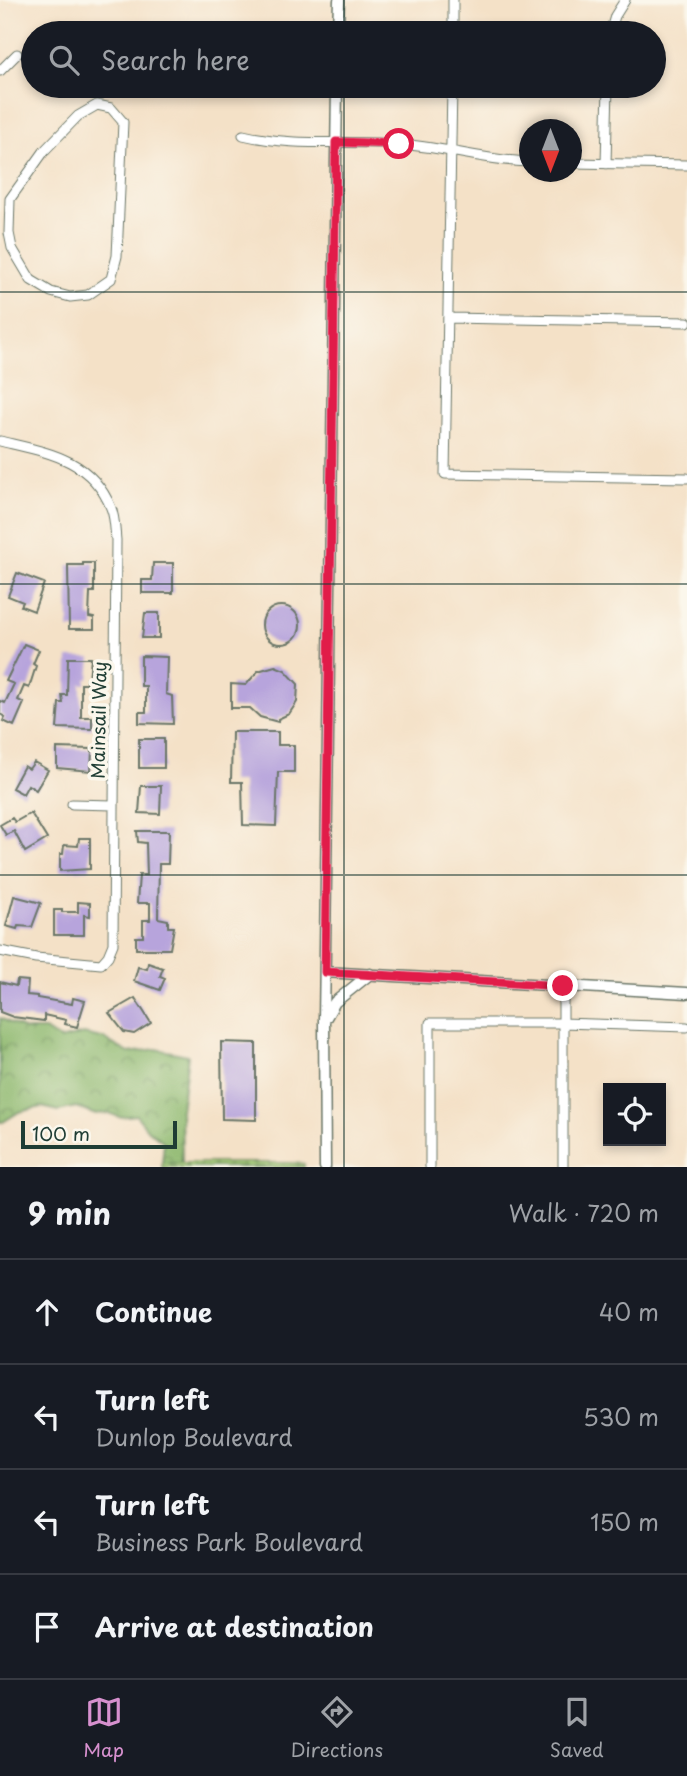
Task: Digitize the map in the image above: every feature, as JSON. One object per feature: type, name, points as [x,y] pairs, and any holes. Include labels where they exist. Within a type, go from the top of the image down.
[{"type":"street","points":[[338,21],[339,0]]},
{"type":"street","points":[[453,0],[453,21]]},
{"type":"street","points":[[614,21],[625,0]]},
{"type":"street","points":[[0,71],[17,54]]},
{"type":"street","points":[[325,1167],[324,1021],[337,98]]},
{"type":"street","points":[[452,98],[445,474],[687,478]]},
{"type":"street","points":[[606,164],[608,98]]},
{"type":"street","points":[[97,105],[111,108],[123,122],[117,256],[111,279],[88,295],[70,297],[51,292],[31,279],[12,248],[5,222],[10,199],[45,150],[78,116],[97,105]]},
{"type":"street","points":[[243,135],[270,141],[399,144],[496,161],[519,162]]},
{"type":"street","points":[[582,163],[687,165]]},
{"type":"street","points":[[0,250],[12,248]]},
{"type":"street","points":[[448,318],[687,322]]},
{"type":"street","name":"Mainsail Way","points":[[0,441],[48,452],[75,464],[95,480],[112,509],[117,540],[113,944],[101,964],[0,951]]},
{"type":"street","points":[[72,804],[113,805]]},
{"type":"street","points":[[325,972],[687,993]]},
{"type":"street","points":[[324,1021],[335,1002],[371,974]]},
{"type":"street","points":[[563,986],[563,1167]]},
{"type":"street","points":[[430,1167],[430,1023],[687,1027]]},
{"type":"green space","points":[[0,1018],[25,1030],[45,1030],[60,1040],[83,1034],[102,1038],[129,1053],[156,1049],[188,1055],[181,1110],[182,1163],[162,1163],[164,1142],[148,1130],[136,1115],[119,1117],[109,1113],[93,1114],[76,1107],[59,1111],[42,1107],[19,1112],[0,1122]]},
{"type":"green space","points":[[162,1163],[286,1163],[304,1164],[304,1167],[162,1167]]},
{"type":"building","points":[[94,563],[94,592],[90,592],[89,617],[94,618],[94,629],[69,629],[68,565]]},
{"type":"building","points":[[153,563],[173,563],[173,593],[142,593],[142,580],[152,580]]},
{"type":"building","points":[[17,573],[44,583],[34,611],[21,606],[23,602],[8,596]]},
{"type":"building","points":[[281,606],[294,612],[300,625],[294,638],[281,644],[268,638],[262,625],[268,612]]},
{"type":"building","points":[[145,613],[159,613],[159,638],[142,638]]},
{"type":"building","points":[[24,644],[39,650],[33,664],[36,666],[29,688],[24,686],[18,700],[24,703],[14,726],[3,721],[5,717],[0,714],[0,701],[5,703],[14,684],[6,681]]},
{"type":"building","points":[[141,656],[167,657],[166,694],[172,696],[173,724],[139,723],[139,712],[146,712],[146,686],[141,686]]},
{"type":"building","points":[[68,658],[91,658],[89,679],[86,679],[86,684],[81,684],[81,717],[92,717],[92,729],[57,728],[59,703],[63,703],[62,695],[67,695]]},
{"type":"building","points":[[275,666],[285,670],[298,684],[297,702],[289,714],[278,719],[278,722],[260,717],[250,708],[231,708],[231,684],[246,685],[258,671]]},
{"type":"building","points":[[232,732],[278,732],[278,745],[294,745],[294,772],[278,772],[276,826],[243,825],[242,782],[231,782]]},
{"type":"building","points":[[139,739],[164,739],[164,768],[139,768]]},
{"type":"building","points":[[57,748],[92,749],[91,771],[57,768]]},
{"type":"building","points":[[34,762],[48,770],[36,790],[28,785],[23,794],[12,788],[24,766],[29,769]]},
{"type":"building","points":[[141,786],[161,786],[160,814],[139,813]]},
{"type":"building","points":[[31,813],[47,839],[25,852],[14,831],[6,835],[0,825],[12,818],[15,822]]},
{"type":"building","points":[[137,831],[169,831],[168,864],[159,864],[158,918],[168,920],[168,927],[174,927],[170,949],[136,949],[136,937],[143,937],[143,920],[150,920],[150,903],[137,903],[139,875],[147,875],[146,843],[138,842]]},
{"type":"building","points":[[79,838],[90,838],[90,869],[60,871],[60,854],[63,854],[64,845],[78,846]]},
{"type":"building","points":[[14,896],[41,903],[32,927],[18,926],[17,929],[6,926]]},
{"type":"building","points":[[78,902],[90,903],[90,916],[84,915],[84,935],[54,935],[54,910],[78,912]]},
{"type":"building","points":[[148,963],[163,968],[160,976],[165,978],[160,990],[134,981],[138,967],[147,969]]},
{"type":"building","points":[[17,980],[28,981],[27,995],[72,1004],[73,998],[85,1001],[77,1027],[65,1024],[66,1020],[44,1015],[44,1021],[13,1017],[0,1012],[0,982],[16,986]]},
{"type":"building","points":[[135,998],[151,1023],[134,1034],[124,1032],[109,1013]]},
{"type":"building","points":[[221,1042],[256,1043],[256,1120],[222,1119]]},
{"type":"route","points":[[399,144],[336,142],[325,972],[563,986]]}]
